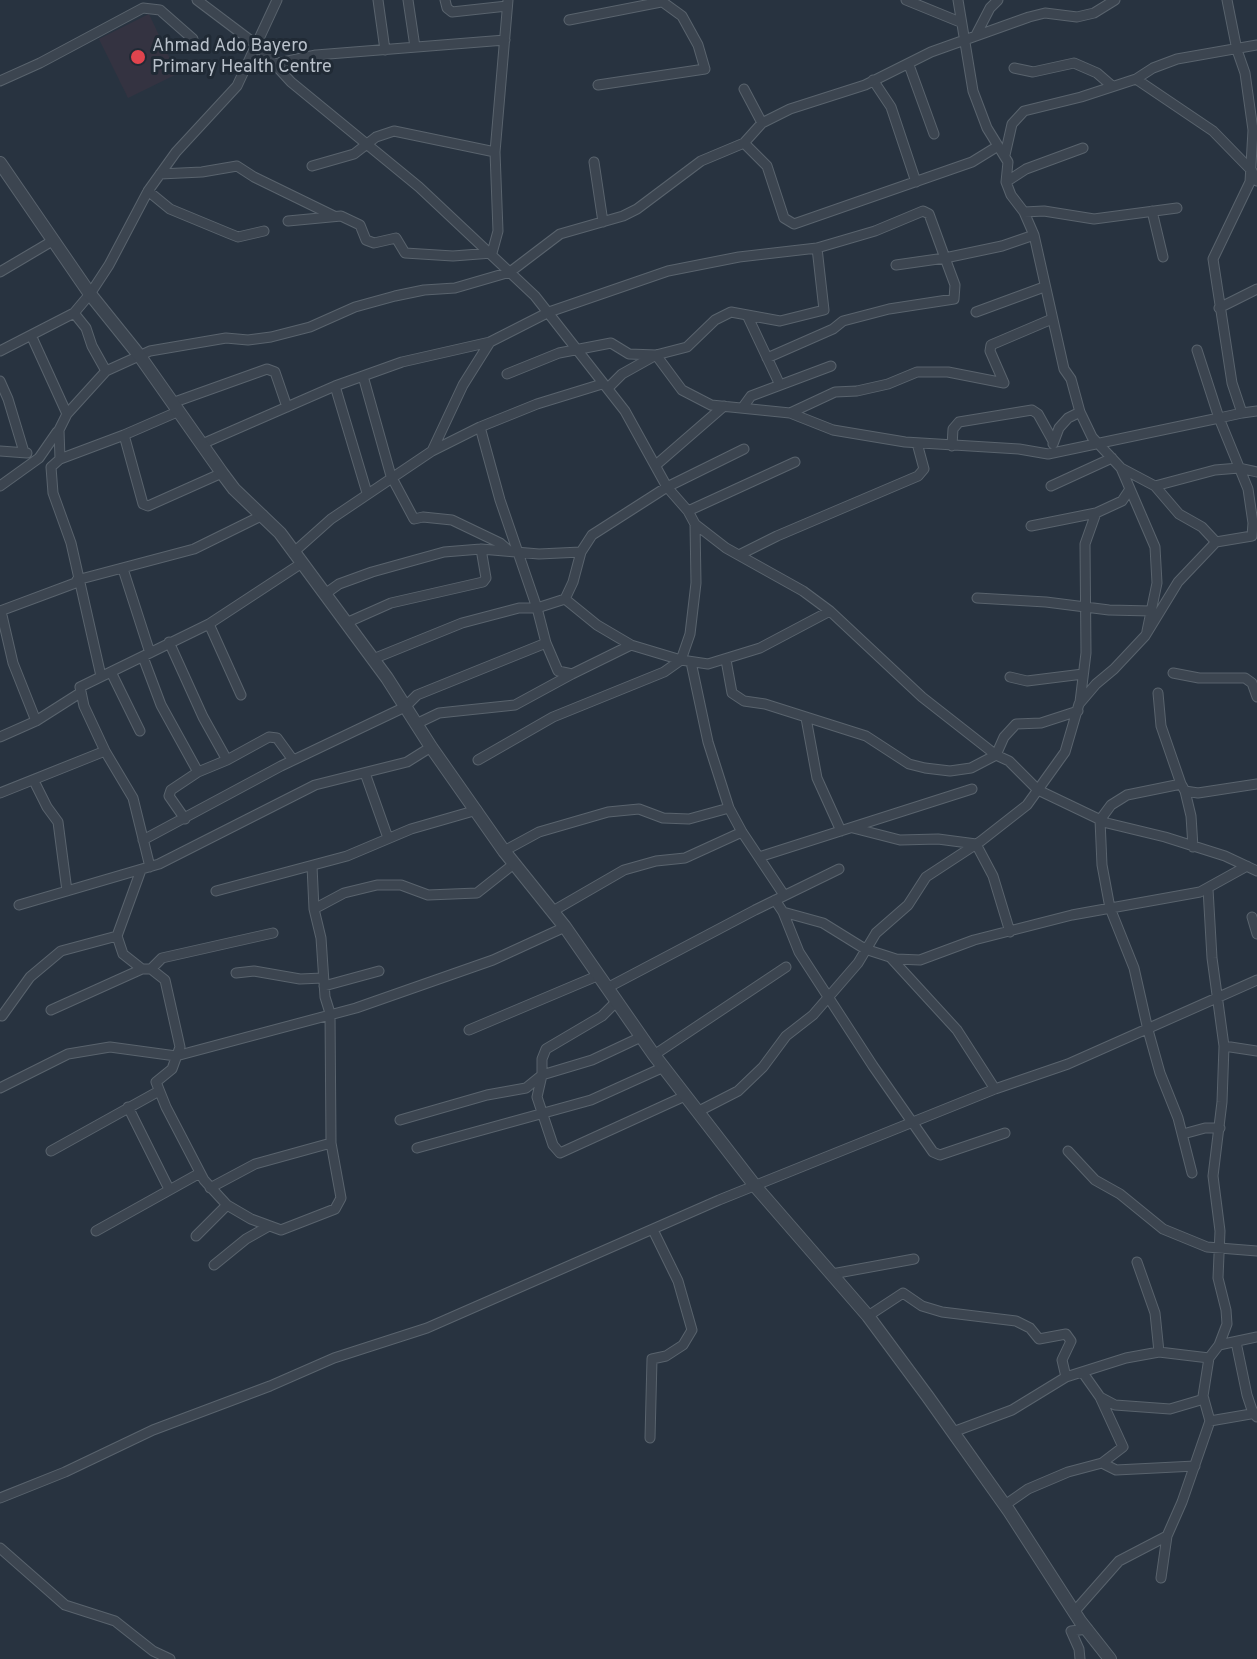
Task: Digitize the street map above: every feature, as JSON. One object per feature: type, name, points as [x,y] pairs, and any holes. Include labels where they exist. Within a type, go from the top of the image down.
[{"type":"street","points":[[196,0],[258,46],[291,82],[367,143],[492,253],[549,312],[605,386],[656,465],[667,488],[688,511],[695,524],[739,555],[803,591],[830,611],[909,686],[996,755],[1009,761],[1038,790],[1100,820],[1225,856],[1257,871]]},
{"type":"street","points":[[0,351],[74,313],[90,294],[160,174],[176,152],[237,86],[258,46],[277,0]]},
{"type":"street","points":[[378,0],[385,50]]},
{"type":"street","points":[[408,0],[415,47]]},
{"type":"street","points":[[445,0],[447,8],[452,12],[508,3],[495,152],[498,231],[492,253]]},
{"type":"street","points":[[906,0],[960,22]]},
{"type":"street","points":[[958,0],[973,91],[987,128],[1005,155],[1008,167],[1006,182],[1011,195],[1024,212],[1034,235],[1043,266],[1044,287],[1064,369],[1074,387],[1080,412],[1092,436],[1121,468],[1155,547],[1157,583],[1145,636]]},
{"type":"street","points":[[976,35],[990,8],[998,0]]},
{"type":"street","points":[[0,486],[39,458],[59,430],[67,414],[90,385],[106,371],[139,355],[178,345],[226,338],[272,337],[310,327],[355,307],[375,301],[424,290],[455,288],[510,272],[560,234],[603,222],[637,209],[701,161],[744,143],[762,123],[873,80],[909,65],[931,52],[964,42],[976,35],[1045,13],[1077,17],[1087,15],[1114,0]]},
{"type":"street","points":[[1227,0],[1237,50],[1245,73],[1253,130],[1252,171],[1250,182],[1213,259],[1232,383],[1242,413]]},
{"type":"street","points":[[569,20],[660,1],[682,16],[698,45],[705,69],[598,85]]},
{"type":"street","points":[[0,81],[40,63],[143,8],[160,10],[193,39]]},
{"type":"street","points":[[274,64],[316,55],[505,40]]},
{"type":"street","points":[[1005,155],[1012,124],[1024,111],[1081,97],[1136,79],[1176,59],[1257,45]]},
{"type":"street","points":[[1014,68],[1033,72],[1074,63],[1097,74],[1112,86]]},
{"type":"street","points":[[909,65],[934,134]]},
{"type":"street","points":[[1136,79],[1206,126],[1252,171],[1257,181]]},
{"type":"street","points":[[873,80],[891,106],[916,182]]},
{"type":"street","points":[[744,89],[762,123]]},
{"type":"street","points":[[312,166],[354,154],[367,143],[394,131],[495,152]]},
{"type":"street","points":[[744,143],[767,166],[784,218],[794,224],[972,162],[998,146]]},
{"type":"street","points":[[1006,182],[1026,169],[1083,148]]},
{"type":"street","points":[[594,162],[603,222]]},
{"type":"street","points":[[0,163],[90,294],[139,355],[234,489],[263,515],[294,552],[373,659],[504,851],[565,927],[654,1055],[756,1187],[868,1316],[1005,1505],[1074,1612],[1110,1659]]},
{"type":"street","points":[[160,174],[202,172],[237,165],[254,177],[335,217]]},
{"type":"street","points":[[148,191],[170,209],[238,237],[264,231]]},
{"type":"street","points":[[1024,212],[1044,211],[1094,219],[1177,208]]},
{"type":"street","points":[[202,444],[335,386],[402,362],[490,342],[549,312],[668,272],[739,257],[817,248],[875,231],[923,211],[929,214],[955,285],[954,299],[889,309],[843,321],[833,329],[767,358]]},
{"type":"street","points":[[1152,211],[1163,257]]},
{"type":"street","points":[[288,221],[341,216],[360,225],[366,240],[374,243],[396,238],[405,253],[453,256],[492,253]]},
{"type":"street","points":[[896,265],[1002,246],[1034,235]]},
{"type":"street","points":[[0,272],[54,240]]},
{"type":"street","points":[[294,552],[367,493],[432,451],[480,427],[564,394],[605,386],[656,355],[687,347],[715,320],[731,312],[780,321],[824,310],[817,248]]},
{"type":"street","points":[[976,312],[1044,287]]},
{"type":"street","points":[[1220,308],[1257,289]]},
{"type":"street","points":[[74,313],[86,328],[92,346],[106,371]]},
{"type":"street","points":[[747,315],[780,385]]},
{"type":"street","points":[[789,413],[835,392],[857,391],[888,384],[917,372],[948,372],[1004,383],[990,351],[991,345],[1052,319]]},
{"type":"street","points":[[31,335],[67,414]]},
{"type":"street","points":[[432,451],[463,385],[490,342]]},
{"type":"street","points":[[507,374],[559,353],[611,343],[629,354],[656,355]]},
{"type":"street","points":[[726,660],[732,693],[744,701],[765,704],[866,736],[909,764],[924,768],[950,771],[971,768],[996,755],[1005,737],[1016,724],[1041,723],[1078,708],[1096,684],[1114,669],[1145,636],[1178,582],[1216,542],[1255,540],[1255,519],[1248,489],[1232,444],[1219,418],[1197,350]]},
{"type":"street","points":[[656,355],[682,390],[711,405],[789,413],[833,430],[917,443],[1019,449],[1048,454],[1080,448],[1098,441],[1257,411]]},
{"type":"street","points":[[743,407],[751,396],[831,366]]},
{"type":"street","points":[[101,676],[77,581],[70,543],[51,482],[51,467],[60,459],[124,435],[175,407],[267,369],[275,372],[286,408]]},
{"type":"street","points":[[363,376],[392,476],[414,519],[423,517],[452,520],[500,543],[508,550]]},
{"type":"street","points":[[0,381],[8,399],[24,452]]},
{"type":"street","points":[[335,386],[367,493]]},
{"type":"street","points":[[656,465],[724,406]]},
{"type":"street","points":[[952,446],[953,429],[959,422],[1032,410],[1038,414],[1053,441]]},
{"type":"street","points":[[1048,454],[1059,428],[1068,418],[1080,412]]},
{"type":"street","points":[[480,427],[546,643],[558,671],[572,675]]},
{"type":"street","points":[[59,430],[60,459]]},
{"type":"street","points":[[124,435],[143,504],[148,506],[222,473]]},
{"type":"street","points":[[739,555],[777,536],[918,476],[924,469],[917,443]]},
{"type":"street","points":[[566,599],[581,552],[592,535],[667,488],[744,449]]},
{"type":"street","points":[[0,451],[24,452],[39,458]]},
{"type":"street","points":[[1051,486],[1113,458]]},
{"type":"street","points":[[688,511],[795,462]]},
{"type":"street","points":[[1121,468],[1155,486],[1179,514],[1202,527],[1216,542]]},
{"type":"street","points":[[1155,486],[1215,471],[1239,468],[1257,472]]},
{"type":"street","points":[[1031,526],[1095,513],[1122,501],[1130,489]]},
{"type":"street","points":[[699,1111],[738,1091],[773,1056],[786,1036],[813,1015],[827,996],[858,963],[876,933],[908,906],[926,877],[976,844],[1027,805],[1065,752],[1078,708],[1083,674],[1086,607],[1085,544],[1095,513]]},
{"type":"street","points":[[36,721],[13,663],[0,611],[77,581],[194,549],[263,515]]},
{"type":"street","points":[[478,760],[553,717],[664,672],[681,660],[690,634],[696,583],[695,524]]},
{"type":"street","points":[[325,594],[339,584],[396,564],[444,552],[481,549],[559,555],[581,552]]},
{"type":"street","points":[[346,623],[390,603],[483,582],[486,578],[481,549]]},
{"type":"street","points":[[302,563],[209,624],[80,687],[80,693],[105,751],[133,798],[143,840],[145,868],[117,936],[123,954],[165,980],[180,1047],[172,1069],[156,1082],[159,1091],[200,1173],[210,1188],[227,1205],[281,1230],[335,1209],[341,1198],[331,1143],[330,1013],[323,982],[321,938],[314,909],[312,866]]},
{"type":"street","points":[[123,569],[161,705],[198,772]]},
{"type":"street","points":[[977,598],[1151,610]]},
{"type":"street","points":[[566,599],[597,625],[631,645],[681,660],[708,664],[760,648],[830,611]]},
{"type":"street","points":[[373,659],[462,623],[519,608],[537,608],[566,599]]},
{"type":"street","points":[[209,624],[241,696]]},
{"type":"street","points":[[169,642],[203,717],[227,760]]},
{"type":"street","points":[[143,840],[293,760],[405,707],[417,695],[546,643]]},
{"type":"street","points":[[0,650],[9,645]]},
{"type":"street","points":[[416,724],[439,713],[515,705],[631,645]]},
{"type":"street","points":[[691,662],[708,742],[729,808],[742,832],[784,895]]},
{"type":"street","points":[[111,672],[140,731]]},
{"type":"street","points":[[1173,673],[1199,678],[1245,678],[1252,683],[1257,697]]},
{"type":"street","points":[[1010,677],[1027,681],[1083,674]]},
{"type":"street","points":[[0,737],[36,721],[80,693]]},
{"type":"street","points":[[1158,693],[1161,726],[1191,816],[1193,847]]},
{"type":"street","points":[[807,718],[817,778],[841,831]]},
{"type":"street","points":[[185,819],[169,796],[171,790],[198,772],[227,760],[269,737],[277,738],[293,760]]},
{"type":"street","points":[[19,905],[179,856],[315,785],[407,762],[431,747]]},
{"type":"street","points":[[0,793],[105,751]]},
{"type":"street","points":[[365,773],[388,838]]},
{"type":"street","points":[[34,781],[46,807],[57,822],[67,891]]},
{"type":"street","points":[[1192,1173],[1183,1134],[1148,1030],[1134,968],[1110,908],[1102,865],[1100,820],[1112,804],[1127,795],[1183,787],[1198,793],[1256,783]]},
{"type":"street","points":[[759,857],[972,789]]},
{"type":"street","points":[[504,851],[539,832],[608,812],[639,809],[663,818],[689,819],[729,808]]},
{"type":"street","points":[[216,891],[347,856],[411,829],[477,810]]},
{"type":"street","points":[[851,828],[900,840],[938,839],[976,844]]},
{"type":"street","points":[[553,911],[624,870],[656,861],[685,858],[742,832]]},
{"type":"street","points":[[976,844],[993,876],[1010,932]]},
{"type":"street","points":[[314,909],[344,893],[377,885],[401,885],[428,895],[477,893],[515,863]]},
{"type":"street","points":[[783,912],[823,923],[865,949],[905,961],[920,960],[974,940],[1110,908],[1208,889],[1247,866]]},
{"type":"street","points":[[607,988],[784,895],[839,869]]},
{"type":"street","points":[[1161,1578],[1167,1536],[1196,1466],[1210,1421],[1204,1399],[1209,1358],[1219,1346],[1227,1324],[1218,1278],[1220,1231],[1213,1176],[1220,1128],[1224,1046],[1217,998],[1208,889]]},
{"type":"street","points":[[775,900],[783,912],[799,952],[933,1152],[940,1155],[1005,1133]]},
{"type":"street","points":[[1252,917],[1257,934]]},
{"type":"street","points":[[0,1088],[68,1054],[110,1047],[176,1056],[330,1013],[356,1008],[427,985],[516,951],[565,927]]},
{"type":"street","points":[[51,1010],[146,969],[162,958],[273,933]]},
{"type":"street","points":[[2,1016],[30,977],[61,951],[117,936]]},
{"type":"street","points":[[889,956],[957,1030],[995,1089]]},
{"type":"street","points":[[654,1055],[786,967]]},
{"type":"street","points":[[236,973],[254,970],[323,982],[379,971]]},
{"type":"street","points":[[469,1030],[597,976]]},
{"type":"street","points":[[0,1498],[65,1472],[153,1430],[270,1386],[334,1358],[427,1328],[685,1214],[995,1089],[1068,1064],[1257,980]]},
{"type":"street","points":[[617,1001],[602,1016],[546,1049],[542,1059],[542,1075],[537,1097],[553,1145],[560,1153],[685,1096]]},
{"type":"street","points":[[400,1120],[487,1095],[526,1088],[542,1075],[592,1060],[641,1037]]},
{"type":"street","points":[[1224,1046],[1257,1050]]},
{"type":"street","points":[[417,1148],[591,1100],[664,1067]]},
{"type":"street","points":[[51,1152],[159,1091]]},
{"type":"street","points":[[128,1107],[169,1189]]},
{"type":"street","points":[[1183,1134],[1205,1128],[1220,1128]]},
{"type":"street","points":[[210,1188],[255,1164],[331,1143]]},
{"type":"street","points":[[1068,1151],[1095,1180],[1120,1194],[1150,1221],[1183,1239],[1218,1249],[1257,1251]]},
{"type":"street","points":[[96,1231],[200,1173]]},
{"type":"street","points":[[196,1236],[227,1205]]},
{"type":"street","points":[[214,1264],[246,1239],[269,1226]]},
{"type":"street","points":[[650,1438],[652,1359],[666,1356],[683,1345],[692,1330],[678,1281],[653,1230]]},
{"type":"street","points":[[832,1274],[914,1259]]},
{"type":"street","points":[[1137,1262],[1155,1313],[1159,1352]]},
{"type":"street","points":[[868,1316],[903,1293],[922,1306],[942,1312],[1016,1321],[1030,1328],[1039,1339],[1066,1334],[1071,1341],[1062,1360],[1066,1377]]},
{"type":"street","points":[[1219,1346],[1257,1336]]},
{"type":"street","points":[[1210,1421],[1256,1414],[1236,1342]]},
{"type":"street","points":[[953,1432],[1012,1410],[1066,1377],[1126,1358],[1159,1352],[1209,1358]]},
{"type":"street","points":[[1005,1505],[1028,1489],[1068,1472],[1102,1463],[1123,1447],[1100,1398],[1083,1373]]},
{"type":"street","points":[[1100,1398],[1115,1405],[1170,1409],[1204,1399]]},
{"type":"street","points":[[1102,1463],[1116,1470],[1196,1466]]},
{"type":"street","points":[[1074,1612],[1119,1561],[1167,1536]]},
{"type":"street","points":[[0,1548],[65,1605],[115,1621],[152,1655],[170,1659]]},
{"type":"street","points":[[1080,1659],[1079,1648],[1071,1631],[1088,1629]]},
{"type":"shaded area","name":"Ahmad Ado Bayero Primary Health Centre","points":[[149,14],[177,74],[128,98],[99,39]]},
{"type":"place","name":"Ahmad Ado Bayero Primary Health Centre","points":[[138,57]]}]
